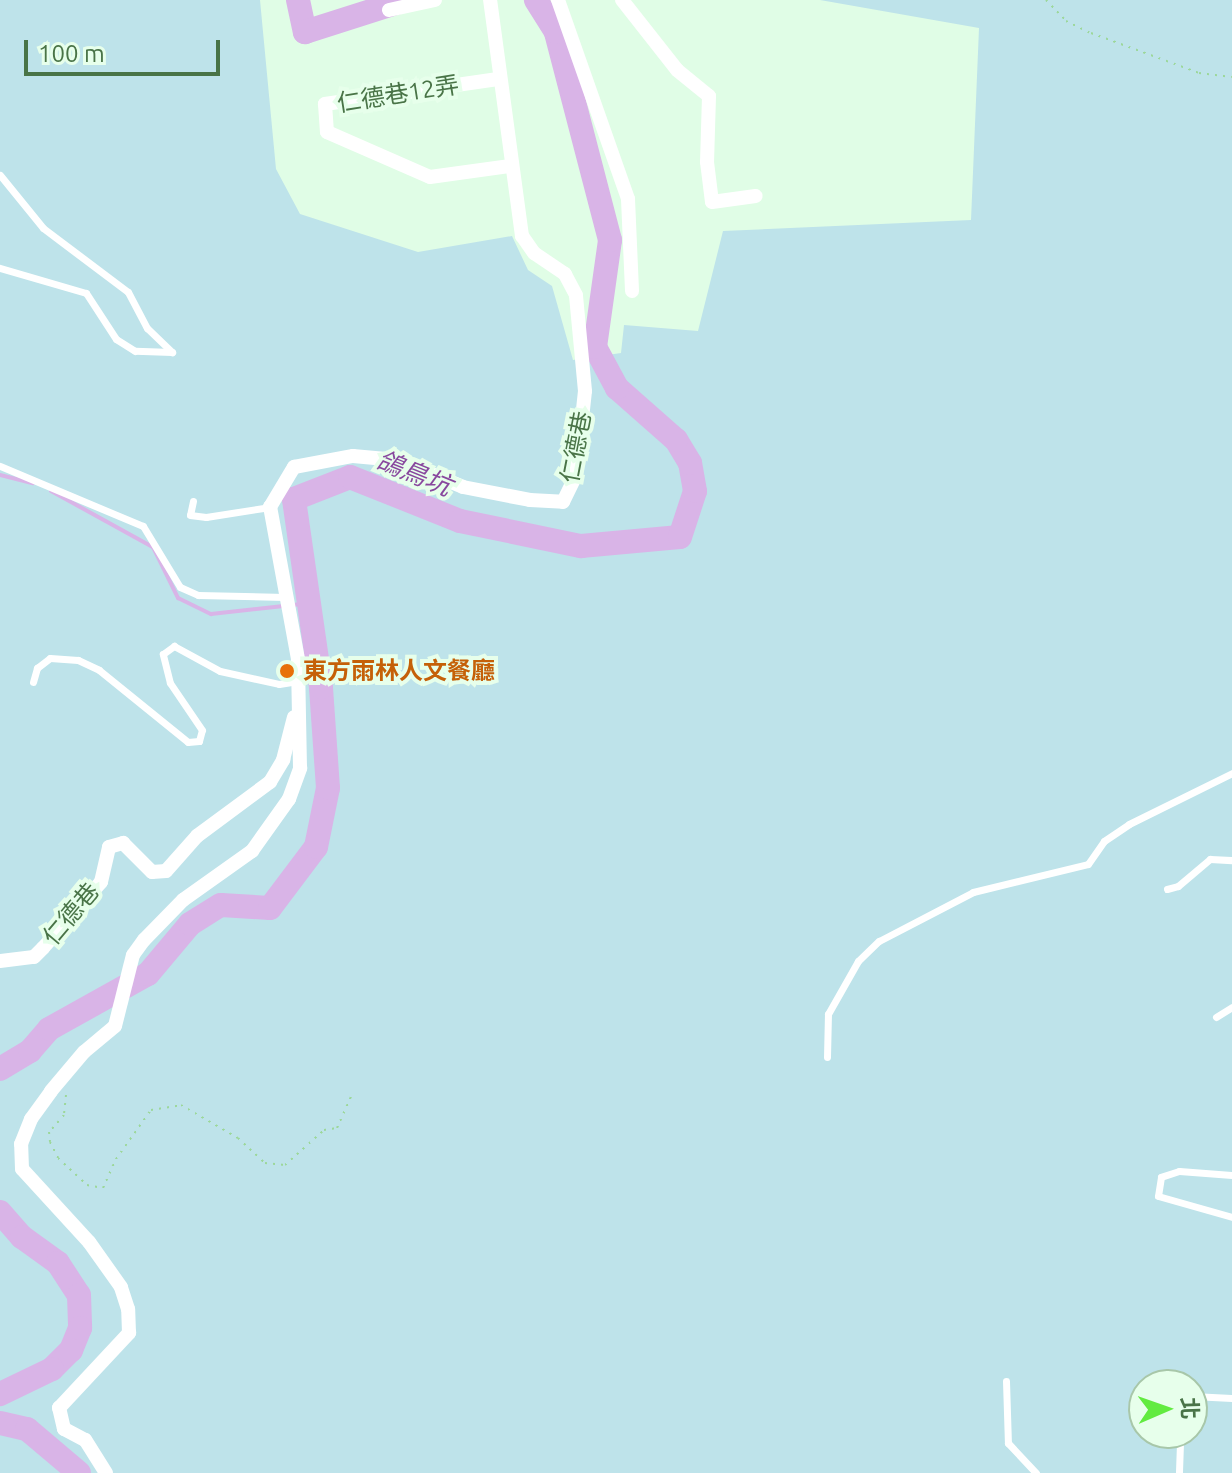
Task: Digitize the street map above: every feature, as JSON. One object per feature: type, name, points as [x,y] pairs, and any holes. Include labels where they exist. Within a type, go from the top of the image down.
[{"type":"street","points":[[389,10],[435,0]]},
{"type":"street","name":"仁德巷","points":[[106,1473],[85,1440],[64,1429],[59,1408],[129,1333],[128,1309],[121,1287],[89,1242],[22,1169],[21,1144],[31,1119],[84,1052],[115,1026],[124,1007],[133,955],[183,900],[252,851],[276,823],[300,768],[298,687],[270,507],[294,467],[353,456],[397,460],[463,487],[563,502],[576,475],[584,427],[576,295],[565,274],[534,253],[522,236],[498,79],[490,0]]},
{"type":"street","points":[[558,0],[628,199],[632,291]]},
{"type":"street","points":[[622,0],[677,70],[709,96],[707,162],[712,202],[756,196]]},
{"type":"street","name":"仁德巷12弄","points":[[498,79],[325,104],[327,132],[430,177],[510,166]]},
{"type":"street","name":"仁德巷","points":[[0,961],[34,957],[43,948],[101,882],[109,847],[123,843],[152,872],[166,871],[197,836],[270,782],[283,760],[298,687]]},
{"type":"lane","points":[[0,175],[43,228],[128,292],[147,328],[172,352],[135,351],[116,339],[86,293],[0,268]]},
{"type":"lane","points":[[0,466],[143,526],[180,587],[198,595],[285,597]]},
{"type":"lane","points":[[193,501],[190,515],[206,517],[270,507]]},
{"type":"lane","points":[[33,682],[37,668],[50,658],[78,660],[99,670],[188,742],[199,741],[202,730],[170,683],[163,654],[174,646],[220,671],[298,687]]},
{"type":"lane","points":[[827,1057],[828,1014],[858,961],[879,941],[973,892],[1088,864],[1104,841],[1129,824],[1232,773]]},
{"type":"lane","points":[[1167,889],[1178,886],[1210,859],[1232,860]]},
{"type":"lane","points":[[1216,1017],[1232,1007]]},
{"type":"lane","points":[[1232,1175],[1179,1171],[1161,1177],[1158,1196],[1232,1217]]},
{"type":"lane","points":[[1006,1381],[1008,1443],[1036,1473]]},
{"type":"lane","points":[[1208,1397],[1232,1398]]},
{"type":"lane","points":[[1179,1473],[1180,1449]]},
{"type":"path","points":[[1046,0],[1066,21],[1091,33],[1199,73],[1232,77]]},
{"type":"path","points":[[66,1094],[64,1115],[49,1132],[50,1142],[58,1158],[87,1185],[103,1188],[116,1159],[151,1110],[181,1105],[238,1138],[265,1163],[285,1165],[324,1130],[337,1128],[352,1094]]},
{"type":"shaded area","points":[[0,0],[260,0],[276,169],[300,214],[418,252],[512,236],[528,270],[552,286],[573,360],[621,353],[624,325],[698,331],[723,231],[971,220],[979,28],[820,0],[1232,0],[1232,1473],[0,1473]]},
{"type":"waterway","name":"鴿鳥坑","points":[[298,0],[305,32],[405,0]]},
{"type":"waterway","name":"鴿鳥坑","points":[[0,1069],[30,1051],[49,1029],[148,974],[190,924],[221,905],[270,908],[316,847],[328,788],[321,687],[294,499],[350,477],[460,521],[581,546],[680,537],[695,491],[690,463],[676,440],[617,388],[595,347],[610,240],[556,32],[536,0]]},
{"type":"waterway","points":[[0,475],[33,483]]},
{"type":"waterway","points":[[51,491],[153,547],[178,598],[211,614],[284,606]]},
{"type":"waterway","points":[[293,605],[309,603]]},
{"type":"waterway","name":"鴿鳥坑","points":[[0,1212],[22,1237],[58,1263],[79,1295],[80,1328],[71,1350],[52,1369],[0,1394]]},
{"type":"waterway","name":"鴿鳥坑","points":[[0,1423],[27,1429],[79,1473]]},
{"type":"place","name":"東方雨林人文餐廳","points":[[287,671]]}]
